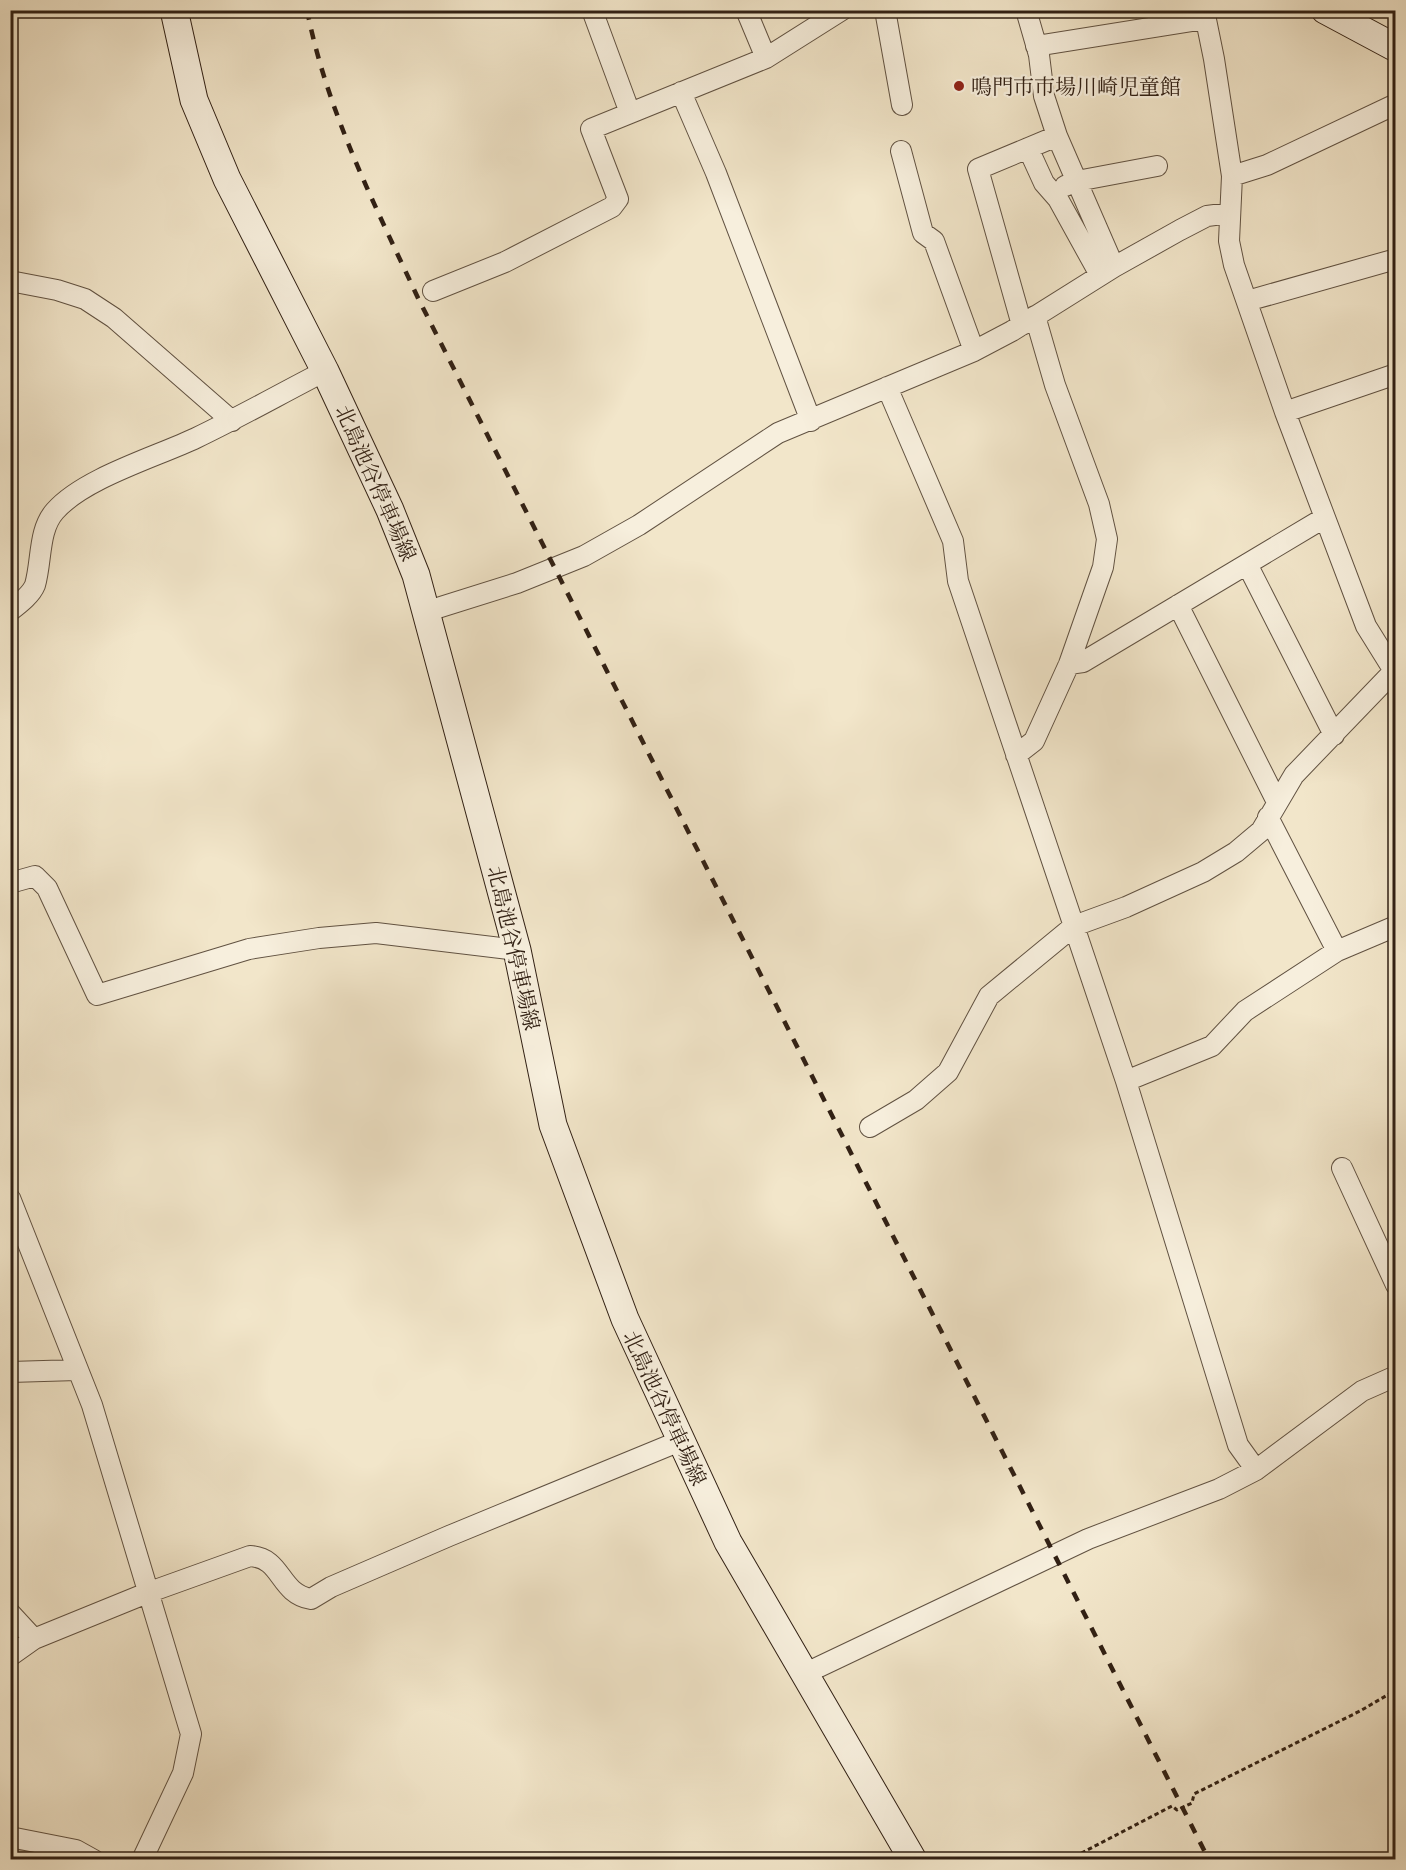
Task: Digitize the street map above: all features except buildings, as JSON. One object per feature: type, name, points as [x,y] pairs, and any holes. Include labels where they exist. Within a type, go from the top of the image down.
[{"type":"main road","name":"北島池谷停車場線","points":[[174,10],[194,100],[227,179],[325,370],[390,510],[428,611],[517,950],[553,1125],[625,1319],[728,1542],[913,1860]]},
{"type":"main road","points":[[1325,10],[1395,48]]},
{"type":"street","points":[[592,10],[630,113]]},
{"type":"street","points":[[746,10],[766,58]]},
{"type":"street","points":[[433,291],[506,262],[612,207],[618,199],[591,129],[766,58],[842,10]]},
{"type":"street","points":[[885,10],[902,105]]},
{"type":"street","points":[[1026,10],[1036,46],[1044,96],[1077,181],[1107,271]]},
{"type":"street","points":[[870,1127],[916,1100],[948,1072],[989,996],[1074,926],[1126,907],[1203,872],[1236,852],[1261,831],[1294,775],[1395,670],[1366,626],[1324,519],[1233,265],[1229,241],[1232,176],[1214,59],[1204,15],[1036,46]]},
{"type":"street","points":[[681,92],[716,173],[811,421]]},
{"type":"street","points":[[1232,176],[1267,165],[1395,105]]},
{"type":"street","points":[[1016,755],[1034,741],[1069,664],[1103,567],[1107,539],[1099,504],[1055,385],[1028,321],[978,169],[1058,136]]},
{"type":"street","points":[[1028,148],[1044,183],[1052,191],[1107,271]]},
{"type":"street","points":[[902,152],[923,233],[934,241],[974,351]]},
{"type":"street","points":[[1052,191],[1077,181],[1157,166]]},
{"type":"street","points":[[428,611],[517,583],[584,556],[639,525],[778,434],[974,351],[1028,321],[1107,271],[1207,216],[1230,213]]},
{"type":"street","points":[[1247,301],[1395,259]]},
{"type":"street","points":[[10,281],[57,290],[95,306],[114,318],[232,421]]},
{"type":"street","points":[[10,611],[23,602],[35,586],[46,528],[54,511],[74,495],[232,421],[325,370]]},
{"type":"street","points":[[1285,412],[1395,374]]},
{"type":"street","points":[[887,387],[953,541],[958,581],[1126,1081],[1238,1445],[1256,1470]]},
{"type":"street","points":[[1069,664],[1083,662],[1324,519]]},
{"type":"street","points":[[1247,564],[1334,735]]},
{"type":"street","points":[[1178,605],[1337,951]]},
{"type":"street","points":[[10,883],[35,876],[47,888],[97,995],[249,949],[319,938],[376,933],[517,950]]},
{"type":"street","points":[[1126,1081],[1212,1046],[1245,1011],[1337,951],[1395,926]]},
{"type":"street","points":[[1342,1168],[1395,1286]]},
{"type":"street","points":[[10,1198],[92,1405],[191,1734],[183,1773],[142,1860]]},
{"type":"street","points":[[10,1372],[77,1370]]},
{"type":"street","points":[[804,1674],[1088,1539],[1219,1489],[1256,1470],[1362,1391],[1395,1376]]},
{"type":"street","points":[[10,1656],[34,1639],[147,1593],[250,1556],[262,1557],[273,1564],[289,1589],[299,1597],[310,1599],[331,1587],[449,1536],[680,1441]]},
{"type":"street","points":[[10,1613],[34,1639]]},
{"type":"street","points":[[10,1836],[76,1850],[94,1860]]},
{"type":"path","points":[[1068,1860],[1172,1806],[1177,1810],[1192,1803],[1194,1794],[1360,1711],[1395,1690]]},
{"type":"waterway","points":[[19,1847],[69,1860]]},
{"type":"railway","points":[[307,10],[316,48],[340,121],[369,193],[418,298],[1209,1860]]},
{"type":"place","name":"鳴門市市場川崎児童館","points":[[959,86]]}]
